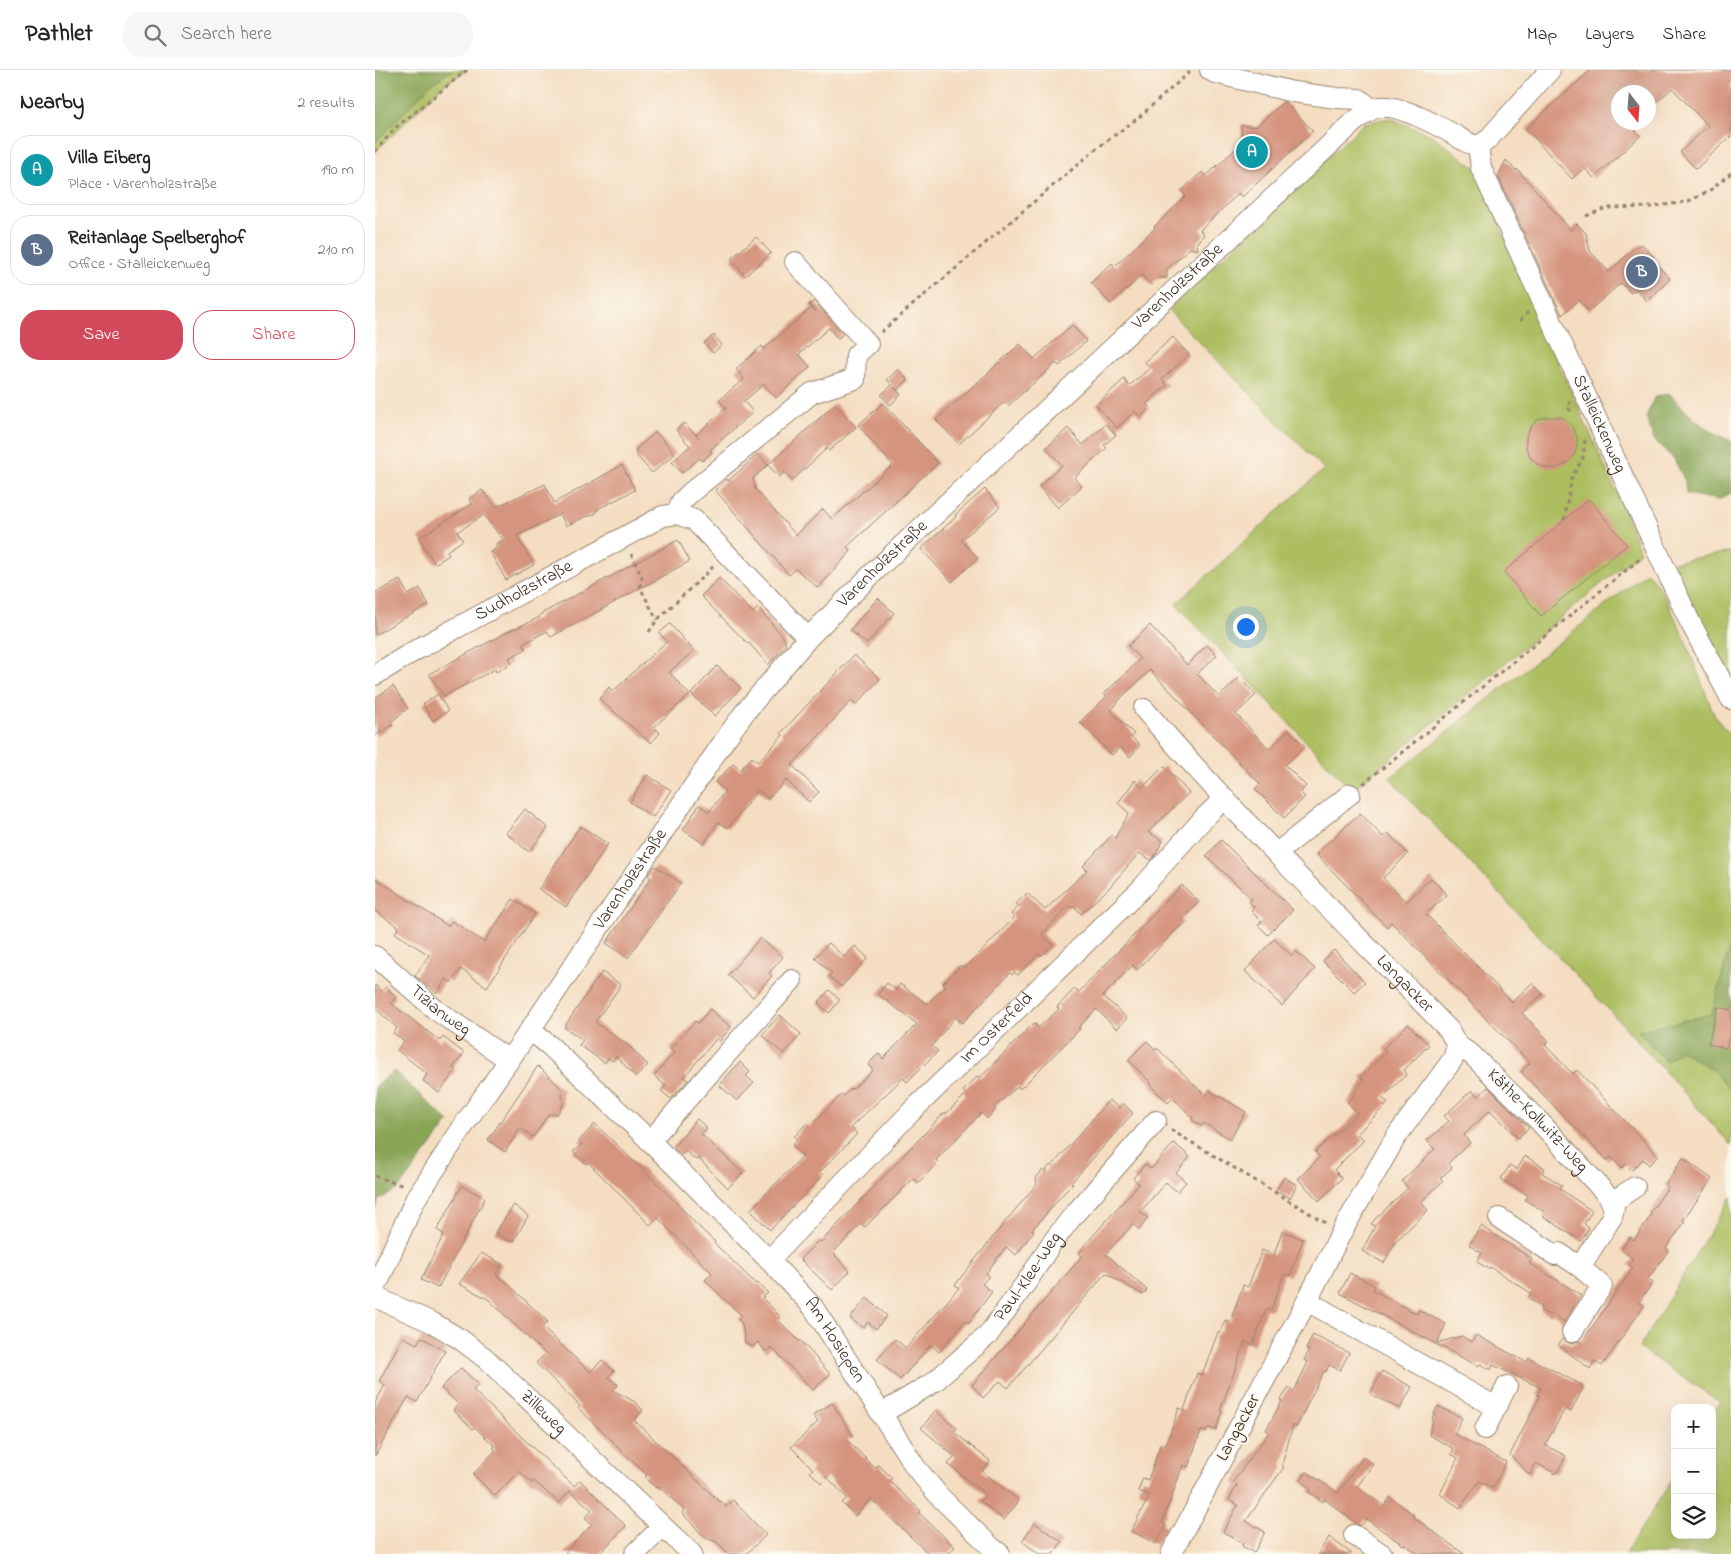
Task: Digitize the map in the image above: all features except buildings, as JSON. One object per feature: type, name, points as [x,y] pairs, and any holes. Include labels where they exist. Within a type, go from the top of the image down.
[{"type":"street","points":[[1210,70],[1215,73],[1293,92],[1359,99],[1372,109],[1382,106],[1391,107],[1435,124],[1471,144],[1478,145],[1484,143],[1490,137],[1550,70]]},
{"type":"street","name":"Varenholzstraße","points":[[375,1289],[415,1200],[465,1122],[530,1030],[745,712],[808,638],[878,568],[1171,292],[1354,122],[1372,109]]},
{"type":"street","name":"Stalleickenweg","points":[[1478,145],[1481,168],[1689,620],[1731,699]]},
{"type":"street","points":[[795,262],[867,344],[856,355],[855,380],[812,393],[690,493],[681,502],[677,514],[694,520],[808,638]]},
{"type":"street","name":"Sudholzstraße","points":[[375,675],[416,650],[663,516],[677,514]]},
{"type":"street","name":"Langacker","points":[[1144,709],[1179,750],[1449,1030],[1457,1045],[1453,1059],[1396,1138],[1341,1233],[1307,1301],[1171,1554]]},
{"type":"street","points":[[1277,853],[1351,794]]},
{"type":"street","name":"Im Osterfeld","points":[[769,1260],[911,1112],[1141,890],[1204,818],[1225,798]]},
{"type":"street","name":"Tizianweg","points":[[375,956],[437,1011],[509,1060]]},
{"type":"street","points":[[650,1141],[792,980]]},
{"type":"street","name":"Am Hosiepen","points":[[530,1030],[549,1045],[650,1141],[769,1260],[813,1307],[916,1468],[940,1497],[1000,1554]]},
{"type":"street","name":"Käthe-Kollwitz-Weg","points":[[1457,1045],[1472,1055],[1540,1122],[1612,1202]]},
{"type":"street","name":"Paul-Klee-Weg","points":[[881,1414],[934,1382],[988,1335],[1029,1280],[1061,1230],[1156,1121]]},
{"type":"street","points":[[1580,1267],[1612,1216],[1614,1209],[1612,1202],[1635,1187]]},
{"type":"street","points":[[1499,1218],[1527,1228],[1555,1255],[1559,1253],[1580,1267],[1602,1286],[1572,1332]]},
{"type":"street","name":"Zilleweg","points":[[375,1298],[433,1323],[460,1339],[485,1358],[692,1554]]},
{"type":"street","points":[[1307,1301],[1496,1407]]},
{"type":"street","points":[[1485,1429],[1507,1386]]},
{"type":"street","points":[[635,1554],[662,1527]]},
{"type":"street","points":[[1354,1535],[1382,1554]]},
{"type":"path","points":[[375,152],[394,129],[467,70]]},
{"type":"path","points":[[867,344],[1096,149],[1138,118],[1192,70]]},
{"type":"path","points":[[1586,216],[1606,208],[1650,208],[1687,202],[1709,191],[1731,173]]},
{"type":"path","points":[[1573,416],[1567,405],[1584,392]]},
{"type":"path","points":[[1564,520],[1572,477],[1583,458],[1586,440],[1581,432]]},
{"type":"path","points":[[624,537],[641,577],[640,586],[657,620]]},
{"type":"path","points":[[1351,794],[1631,565],[1657,550]]},
{"type":"path","points":[[649,632],[657,620],[727,554]]},
{"type":"path","points":[[1156,1121],[1341,1233]]},
{"type":"path","points":[[375,1176],[403,1185],[415,1200]]},
{"type":"green space","points":[[375,70],[467,70],[442,86],[375,152]]},
{"type":"green space","points":[[375,70],[452,70],[430,85],[375,143]]},
{"type":"green space","points":[[1390,118],[1433,136],[1476,168],[1535,311],[1624,509],[1640,552],[1352,790],[1176,604],[1324,469],[1168,310],[1364,123]]},
{"type":"green space","points":[[1670,394],[1697,422],[1731,441],[1731,493],[1719,500],[1686,494],[1685,481],[1674,459],[1654,440],[1646,417],[1655,396]]},
{"type":"green space","points":[[1731,552],[1731,682],[1673,562]]},
{"type":"green space","points":[[1647,572],[1663,593],[1682,632],[1715,717],[1731,736],[1731,1145],[1623,1025],[1390,778]]},
{"type":"green space","points":[[1731,942],[1731,1090],[1713,1070],[1680,1050],[1666,1062],[1638,1031],[1712,1014]]},
{"type":"green space","points":[[394,1071],[449,1122],[398,1189],[379,1200],[375,1209],[375,1086]]},
{"type":"green space","points":[[1731,1197],[1731,1554],[1625,1554],[1671,1481],[1671,1539],[1716,1539],[1716,1408],[1720,1402],[1639,1348]]},
{"type":"place","name":"Villa Eiberg","points":[[1252,152]]},
{"type":"place","name":"Reitanlage Spelberghof","points":[[1642,272]]}]
